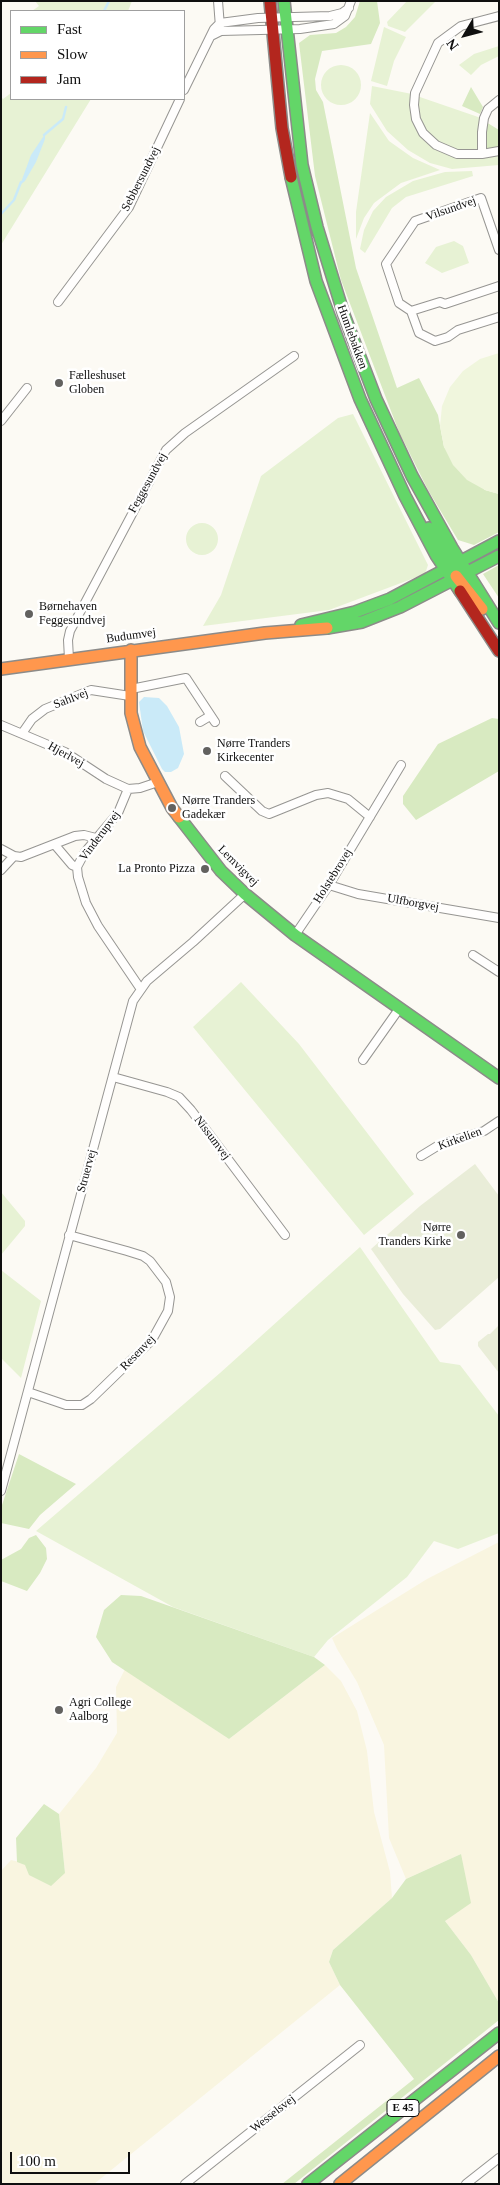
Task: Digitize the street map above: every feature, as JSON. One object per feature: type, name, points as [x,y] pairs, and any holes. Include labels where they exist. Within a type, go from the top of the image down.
[{"type":"main road","name":"Humlebakken","points":[[270,1],[282,128],[296,202],[316,281],[360,399],[396,477],[457,572],[499,651]]},
{"type":"main road","name":"Humlebakken","points":[[284,1],[302,165],[317,227],[344,315],[391,433],[435,519],[457,572],[499,623]]},
{"type":"main road","name":"Budumvej","points":[[457,572],[499,542]]},
{"type":"main road","name":"Budumvej","points":[[1,669],[265,633],[355,612],[499,556]]},
{"type":"main road","points":[[457,572],[499,630]]},
{"type":"main road","name":"Lemvigvej","points":[[131,650],[131,713],[137,738],[172,808],[221,871],[245,894],[295,935],[398,1010],[499,1078]]},
{"type":"main road","name":"E 45","points":[[308,2184],[499,2033]]},
{"type":"main road","name":"E 45","points":[[340,2184],[499,2056]]},
{"type":"street","points":[[218,1],[220,27]]},
{"type":"street","points":[[185,88],[211,36],[220,27],[271,23],[334,24],[345,16],[350,5]]},
{"type":"street","points":[[499,16],[461,26],[438,44],[415,93],[414,105],[416,119],[423,133],[436,145],[457,154],[482,154],[499,151]]},
{"type":"street","name":"Sebbersundvej","points":[[58,302],[129,207],[180,100]]},
{"type":"street","points":[[482,154],[484,118],[488,108],[499,100]]},
{"type":"street","name":"Vilsundvej","points":[[499,250],[481,198],[415,221],[386,264],[399,303],[411,312],[419,333],[435,341],[448,337],[458,330],[499,317]]},
{"type":"street","points":[[411,312],[440,302],[445,304],[499,286]]},
{"type":"street","name":"Feggesundvej","points":[[69,659],[68,640],[70,631],[166,450],[185,433],[294,356]]},
{"type":"street","points":[[1,421],[27,388]]},
{"type":"street","points":[[130,692],[186,678],[213,719],[200,722]]},
{"type":"street","name":"Sahlvej","points":[[23,732],[32,719],[44,709],[91,690],[130,692]]},
{"type":"street","name":"Hjerlvej","points":[[1,724],[65,752],[106,779],[128,789]]},
{"type":"street","name":"Holstebrovej","points":[[295,935],[329,885],[401,765]]},
{"type":"street","points":[[225,776],[262,812],[268,814],[316,795],[328,793],[348,799],[370,817]]},
{"type":"street","points":[[128,789],[140,788],[158,782]]},
{"type":"street","name":"Vinderupvej","points":[[128,789],[118,813],[80,859],[77,867],[86,903],[98,926],[140,988]]},
{"type":"street","points":[[1,849],[14,856],[25,856],[75,836],[84,835],[96,838]]},
{"type":"street","points":[[55,845],[72,865],[77,867]]},
{"type":"street","points":[[1,870],[14,856]]},
{"type":"street","name":"Ulfborgvej","points":[[329,885],[358,894],[499,918]]},
{"type":"street","name":"Struervej","points":[[1,1491],[133,1001],[140,988],[245,894]]},
{"type":"street","points":[[473,956],[499,972]]},
{"type":"street","points":[[363,1060],[398,1010]]},
{"type":"street","name":"Nissumvej","points":[[113,1077],[179,1097],[191,1110],[285,1235]]},
{"type":"street","name":"Kirkelien","points":[[421,1156],[440,1145],[484,1131],[499,1121]]},
{"type":"street","name":"Resenvej","points":[[28,1392],[66,1405],[82,1405],[91,1399],[152,1340],[168,1312],[170,1297],[166,1282],[150,1261],[143,1256],[69,1235]]},
{"type":"street","name":"Wesselsvej","points":[[185,2184],[360,2045]]},
{"type":"street","points":[[466,2184],[499,2158]]},
{"type":"shaded area","points":[[499,1542],[499,2003],[471,1955],[445,1921],[461,1854],[406,1879],[389,1838],[384,1745],[357,1682],[332,1638],[427,1579]]},
{"type":"shaded area","points":[[325,1665],[341,1681],[357,1711],[367,1751],[374,1812],[390,1872],[392,1898],[333,1950],[329,1962],[340,1985],[94,2184],[1,2184],[1,1871],[11,1860],[65,1873],[59,1814],[96,1768],[117,1733],[116,1687],[125,1669],[229,1739]]},
{"type":"green space","points":[[35,1],[132,1],[128,10],[33,10],[39,6]]},
{"type":"green space","points":[[360,1],[377,1],[380,23],[371,44],[322,51],[315,79],[316,90],[323,102],[356,268],[397,388],[419,378],[438,415],[444,447],[485,490],[499,494],[499,532],[474,545],[458,540],[428,490],[399,432],[341,280],[315,176],[299,43],[310,35],[336,33],[346,27],[355,17]]},
{"type":"green space","points":[[407,1],[436,1],[405,32],[388,26],[387,22]]},
{"type":"green space","points":[[384,27],[406,37],[394,61],[387,86],[371,81]]},
{"type":"green space","points":[[499,46],[499,56],[481,65],[471,75],[459,65],[474,54]]},
{"type":"green space","points":[[345,65],[352,68],[358,74],[361,85],[360,93],[352,102],[345,105],[337,105],[330,102],[322,93],[321,81],[324,74],[333,66]]},
{"type":"green space","points":[[372,86],[412,94],[422,137],[455,155],[487,158],[499,155],[499,165],[452,169],[430,163],[408,150],[387,131],[370,104]]},
{"type":"green space","points":[[471,87],[483,107],[480,114],[462,106]]},
{"type":"green space","points":[[10,94],[10,100],[90,100],[1,245],[1,97],[3,99]]},
{"type":"green space","points":[[417,96],[481,118],[477,151],[456,152],[436,142],[426,132],[418,118]]},
{"type":"green space","points":[[370,113],[389,141],[413,158],[440,170],[401,183],[374,203],[364,218],[356,239],[356,212]]},
{"type":"green space","points":[[486,122],[499,130],[499,148],[490,150],[485,147]]},
{"type":"green space","points":[[472,171],[473,176],[406,197],[392,208],[365,253],[360,249],[364,230],[373,211],[386,197],[413,181],[445,172]]},
{"type":"green space","points":[[454,241],[463,246],[469,263],[442,273],[425,263],[436,247]]},
{"type":"green space","points":[[499,353],[499,494],[485,490],[467,480],[453,465],[444,447],[440,426],[442,406],[450,387],[463,371],[480,359]]},
{"type":"green space","points":[[353,414],[428,565],[425,574],[329,610],[203,626],[221,595],[261,476],[338,418]]},
{"type":"green space","points":[[202,523],[208,524],[213,528],[217,533],[217,545],[213,550],[208,554],[202,555],[196,554],[191,550],[187,545],[186,539],[187,533],[191,528],[196,524]]},
{"type":"green space","points":[[499,565],[499,598],[483,574]]},
{"type":"green space","points":[[492,718],[499,719],[499,771],[416,820],[403,804],[403,796],[438,744]]},
{"type":"green space","points":[[241,982],[299,1044],[414,1194],[364,1235],[193,1027]]},
{"type":"green space","points":[[475,1164],[499,1196],[499,1277],[440,1329],[435,1330],[403,1294],[371,1249],[420,1206]]},
{"type":"green space","points":[[1,1192],[25,1221],[25,1226],[1,1255]]},
{"type":"green space","points":[[360,1247],[440,1362],[460,1365],[499,1416],[499,1533],[458,1549],[434,1541],[407,1577],[328,1640],[314,1657],[173,1607],[36,1531],[220,1373]]},
{"type":"green space","points":[[1,1270],[41,1301],[21,1378],[1,1358]]},
{"type":"green space","points":[[499,1325],[499,1373],[478,1346],[478,1342]]},
{"type":"green space","points":[[19,1454],[76,1484],[40,1515],[29,1529],[1,1523],[1,1508]]},
{"type":"green space","points":[[36,1535],[46,1548],[47,1559],[27,1591],[1,1581],[1,1560],[21,1549],[29,1538]]},
{"type":"green space","points":[[121,1595],[141,1596],[314,1657],[325,1665],[229,1739],[112,1662],[96,1637],[104,1610]]},
{"type":"green space","points":[[44,1804],[59,1814],[65,1873],[51,1886],[29,1875],[25,1865],[17,1862],[16,1838]]},
{"type":"green space","points":[[461,1854],[471,1903],[445,1921],[471,1955],[499,2003],[499,2020],[294,2184],[282,2184],[414,2079],[340,1985],[329,1962],[333,1950],[392,1898],[406,1879]]},
{"type":"water","points":[[45,134],[45,139],[36,162],[25,181],[20,185],[31,155]]},
{"type":"water","points":[[144,697],[159,698],[167,706],[179,727],[184,754],[178,768],[171,772],[165,772],[162,769],[143,731],[139,702]]},
{"type":"waterway","points":[[104,10],[109,1]]},
{"type":"waterway","points":[[44,135],[63,119],[66,107]]},
{"type":"waterway","points":[[1,214],[14,200],[21,182]]},
{"type":"traffic: fast","points":[[284,1],[302,165],[317,227],[344,315],[376,399],[412,476],[452,548],[499,623]]},
{"type":"traffic: fast","points":[[291,177],[316,281],[360,399],[405,496],[436,555],[460,591]]},
{"type":"traffic: fast","points":[[429,528],[454,567],[459,570]]},
{"type":"traffic: fast","points":[[301,625],[355,612],[390,599],[499,541]]},
{"type":"traffic: fast","points":[[327,628],[362,622],[400,607],[499,556]]},
{"type":"traffic: fast","points":[[179,817],[221,871],[245,894],[295,935],[499,1078]]},
{"type":"traffic: fast","points":[[308,2184],[499,2033]]},
{"type":"traffic: slow","points":[[456,576],[482,609]]},
{"type":"traffic: slow","points":[[1,669],[265,633],[327,628]]},
{"type":"traffic: slow","points":[[131,650],[131,713],[140,747],[172,808],[179,817]]},
{"type":"traffic: slow","points":[[340,2184],[499,2056]]},
{"type":"traffic: jam","points":[[270,1],[282,128],[291,177]]},
{"type":"traffic: jam","points":[[460,591],[499,651]]},
{"type":"place","name":"Fælleshuset Globen","points":[[59,383]]},
{"type":"place","name":"Børnehaven Feggesundvej","points":[[29,614]]},
{"type":"place","name":"Nørre Tranders Kirkecenter","points":[[207,751]]},
{"type":"place","name":"Nørre Tranders Gadekær","points":[[172,808]]},
{"type":"place","name":"La Pronto Pizza","points":[[205,869]]},
{"type":"place","name":"Nørre Tranders Kirke","points":[[461,1235]]},
{"type":"place","name":"Agri College Aalborg","points":[[59,1710]]}]
